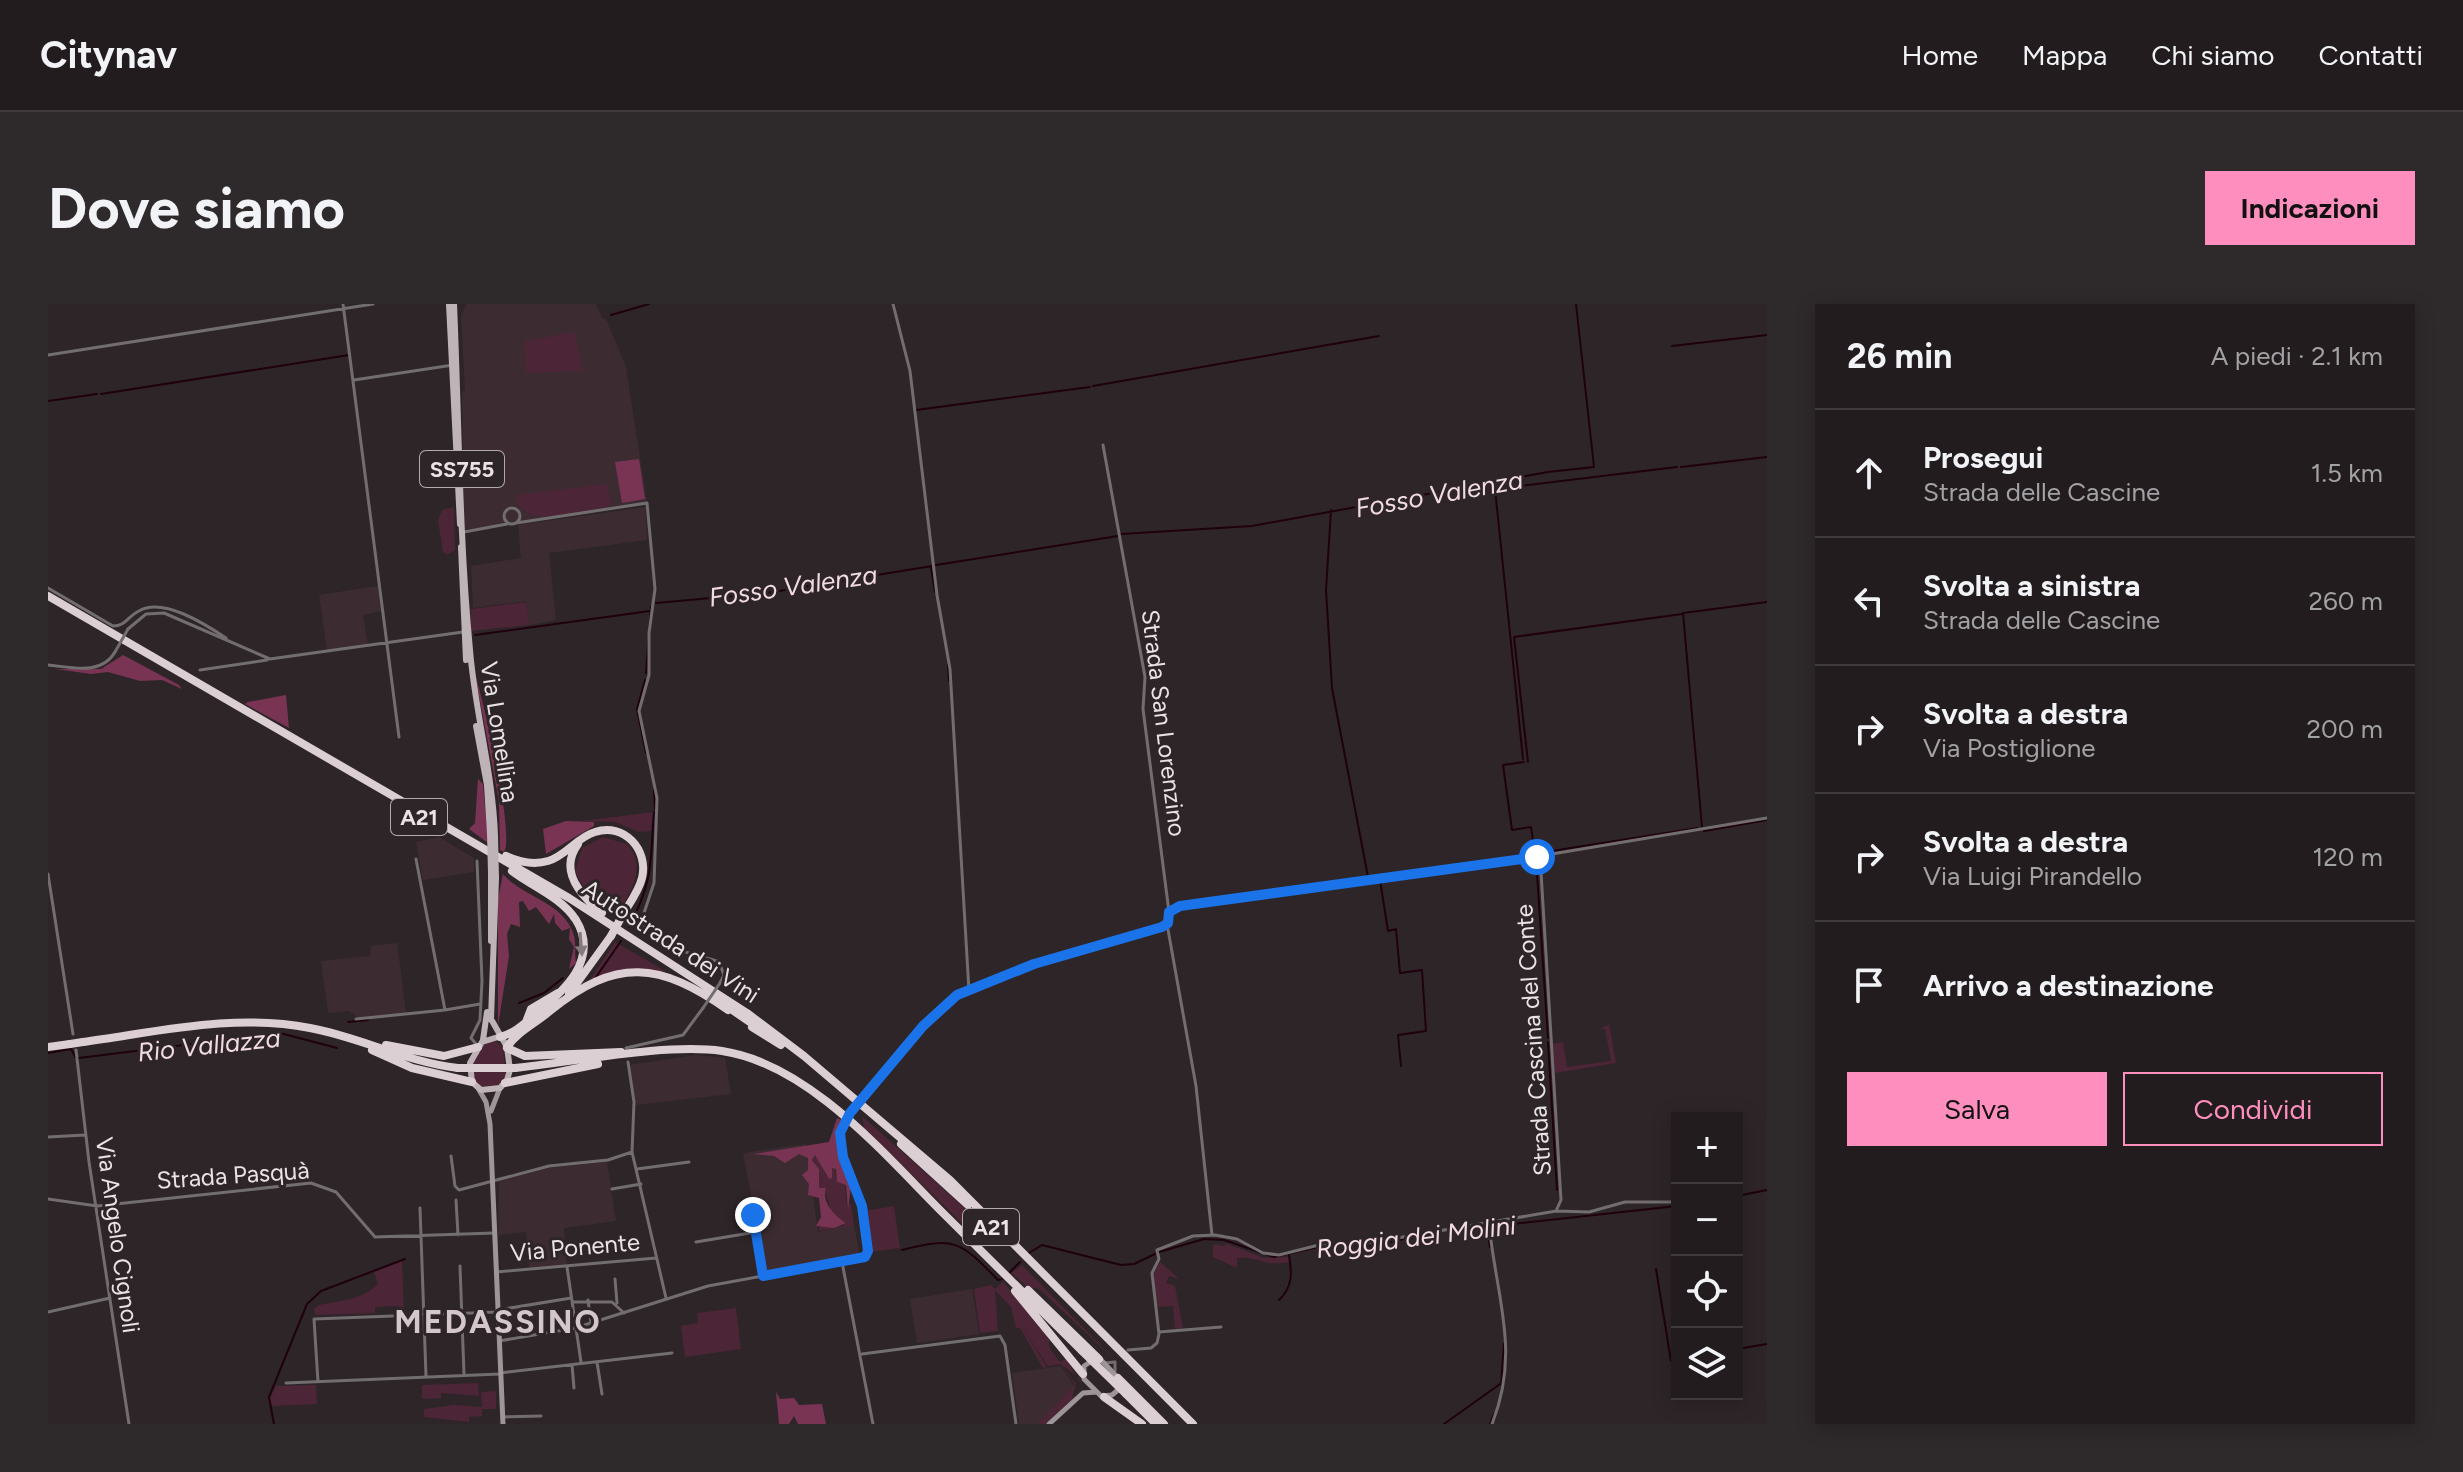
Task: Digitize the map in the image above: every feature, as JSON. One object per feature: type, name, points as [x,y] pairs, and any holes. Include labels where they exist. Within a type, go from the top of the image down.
[{"type":"highway","name":"Autostrada dei Vini","points":[[48,596],[668,959],[804,1056],[924,1156],[1193,1424]]},
{"type":"highway","name":"Autostrada dei Vini","points":[[48,603],[657,957],[782,1045],[941,1179],[1185,1424]]},
{"type":"highway","points":[[464,837],[516,860],[536,863],[554,859],[586,836],[602,830],[615,831],[638,847],[642,877],[611,936],[578,983],[507,1047],[521,1055],[607,1052],[632,1057]]},
{"type":"highway","points":[[586,836],[574,849],[571,862],[572,877],[582,895],[668,959]]},
{"type":"highway","points":[[512,871],[557,900],[578,925],[583,956],[564,995],[535,1005],[526,1022]]},
{"type":"highway","points":[[555,999],[608,976],[651,971],[688,983],[782,1045]]},
{"type":"highway","points":[[499,1037],[526,1022],[578,983]]},
{"type":"highway","points":[[48,1047],[257,1022],[309,1027],[418,1061],[458,1068],[515,1068],[723,1051],[755,1059],[789,1075],[882,1152],[1156,1424]]},
{"type":"highway","points":[[520,1033],[514,1044],[521,1055]]},
{"type":"highway","points":[[357,1040],[444,1056],[480,1045]]},
{"type":"highway","points":[[357,1040],[404,1065],[475,1085]]},
{"type":"highway","points":[[502,1086],[632,1057]]},
{"type":"highway","points":[[1004,1274],[1028,1290],[1102,1361]]},
{"type":"highway","points":[[1004,1274],[1084,1376]]},
{"type":"highway","points":[[1116,1376],[1164,1424]]},
{"type":"highway","points":[[1101,1395],[1142,1424]]},
{"type":"main road","name":"SS755","points":[[452,304],[465,633]]},
{"type":"main road","name":"SS755","points":[[452,304],[464,532],[465,633]]},
{"type":"main road","name":"Via Lomellina","points":[[465,633],[492,786],[493,876]]},
{"type":"main road","points":[[490,1124],[510,1070],[507,1047],[499,1037],[491,1014],[493,876]]},
{"type":"main road","points":[[493,876],[487,1025],[470,1068],[475,1085],[486,1102],[490,1124],[502,1421]]},
{"type":"main road","points":[[480,1045],[499,1037]]},
{"type":"main road","points":[[475,1085],[485,1090],[502,1086]]},
{"type":"main road","points":[[1049,1424],[1083,1393],[1087,1363],[1102,1361],[1116,1376],[1115,1393],[1083,1393]]},
{"type":"main road","points":[[1084,1376],[1101,1395]]},
{"type":"street","points":[[48,355],[343,306],[373,304]]},
{"type":"street","points":[[893,304],[910,371],[935,582],[950,669],[969,991]]},
{"type":"street","points":[[343,306],[399,737]]},
{"type":"street","points":[[354,380],[453,365]]},
{"type":"street","name":"Strada San Lorenzino","points":[[1103,445],[1145,677],[1143,709],[1169,912],[1167,924]]},
{"type":"street","points":[[464,532],[647,503],[655,589],[649,633],[649,675],[639,711],[657,798],[654,883],[641,922],[647,931],[672,947],[719,962],[724,975],[683,1035],[626,1048]]},
{"type":"street","points":[[513,523],[504,518],[505,511],[512,508],[536,519]]},
{"type":"street","points":[[513,523],[519,512]]},
{"type":"street","points":[[48,588],[113,626],[123,624],[144,608],[160,606],[270,659]]},
{"type":"street","points":[[48,665],[95,668],[107,663],[128,629],[146,614],[164,613],[233,642]]},
{"type":"street","points":[[200,670],[465,633]]},
{"type":"street","points":[[1169,912],[1180,906],[1540,856],[1767,818]]},
{"type":"street","name":"Strada Cascina del Conte","points":[[1540,856],[1561,1200],[1556,1211]]},
{"type":"street","points":[[416,859],[445,1010]]},
{"type":"street","points":[[477,861],[480,1020],[471,1036],[480,1045]]},
{"type":"street","points":[[48,874],[73,1034]]},
{"type":"street","points":[[666,1298],[865,1257],[868,1251],[862,1206],[840,1146],[843,1124],[942,1005],[1034,964],[1167,924],[1196,1086],[1212,1235]]},
{"type":"street","points":[[356,1019],[480,1004]]},
{"type":"street","name":"Via Angelo Cignoli","points":[[76,1045],[85,1135],[129,1424]]},
{"type":"street","points":[[499,1341],[575,1328],[665,1302],[632,1152],[632,1057]]},
{"type":"street","points":[[48,1137],[85,1135]]},
{"type":"street","points":[[451,1156],[457,1189],[549,1166],[608,1160],[632,1152]]},
{"type":"street","points":[[637,1169],[689,1162]]},
{"type":"street","name":"Strada Pasquà","points":[[48,1199],[97,1206],[311,1183],[336,1192],[375,1237],[494,1233]]},
{"type":"street","points":[[612,1189],[641,1184]]},
{"type":"street","points":[[456,1200],[458,1235]]},
{"type":"street","points":[[1128,1350],[1155,1346],[1159,1332],[1152,1273],[1159,1259],[1157,1250],[1193,1236],[1237,1239],[1274,1256],[1319,1245],[1361,1243],[1436,1229],[1489,1225],[1556,1211],[1589,1212],[1625,1202],[1671,1202]]},
{"type":"street","points":[[420,1208],[426,1377]]},
{"type":"street","points":[[753,1214],[763,1276]]},
{"type":"street","points":[[1489,1225],[1508,1334],[1502,1396],[1492,1424]]},
{"type":"street","points":[[696,1242],[756,1232]]},
{"type":"street","name":"Via Ponente","points":[[496,1272],[657,1257]]},
{"type":"street","points":[[842,1262],[873,1424]]},
{"type":"street","points":[[460,1266],[464,1376]]},
{"type":"street","points":[[567,1267],[582,1363]]},
{"type":"street","points":[[615,1279],[618,1306]]},
{"type":"street","points":[[48,1312],[110,1298]]},
{"type":"street","points":[[318,1382],[314,1319],[498,1311],[571,1300],[612,1302],[624,1313]]},
{"type":"street","points":[[588,1300],[591,1323]]},
{"type":"street","points":[[1159,1332],[1221,1327]]},
{"type":"street","points":[[862,1354],[1000,1336],[1004,1341],[1016,1424]]},
{"type":"street","points":[[286,1383],[464,1376],[672,1353]]},
{"type":"street","points":[[597,1362],[602,1394]]},
{"type":"street","points":[[572,1365],[574,1388]]},
{"type":"street","points":[[502,1421],[541,1416]]},
{"type":"shaded area","points":[[467,304],[596,304],[603,319],[606,319],[626,367],[647,503],[464,530],[462,392],[465,390],[461,315]]},
{"type":"shaded area","points":[[574,332],[583,371],[526,373],[524,341]]},
{"type":"shaded area","points":[[639,459],[645,499],[622,503],[615,462]]},
{"type":"shaded area","points":[[607,484],[611,504],[606,507],[553,516],[528,513],[519,506],[515,495]]},
{"type":"shaded area","points":[[454,507],[455,550],[447,555],[443,552],[438,520],[442,510]]},
{"type":"shaded area","points":[[646,507],[647,540],[549,553],[556,620],[530,625],[526,601],[473,608],[471,566],[521,558],[518,525]]},
{"type":"shaded area","points":[[378,586],[382,611],[363,615],[368,645],[327,651],[319,595]]},
{"type":"shaded area","points":[[526,602],[530,625],[471,631],[471,609]]},
{"type":"shaded area","points":[[123,655],[182,689],[162,680],[140,681],[108,672],[91,674],[56,669],[101,669]]},
{"type":"shaded area","points":[[475,674],[502,795],[504,852],[500,850],[499,801]]},
{"type":"shaded area","points":[[286,695],[289,728],[245,704],[248,702]]},
{"type":"shaded area","points":[[478,779],[483,784],[488,843],[469,829],[475,823]]},
{"type":"shaded area","points":[[653,812],[651,831],[639,832],[615,822],[583,821]]},
{"type":"shaded area","points":[[566,821],[594,822],[594,826],[546,854],[543,829]]},
{"type":"shaded area","points":[[439,837],[474,858],[474,872],[423,880],[416,842]]},
{"type":"shaded area","points":[[603,837],[627,844],[636,862],[635,880],[616,917],[588,897],[575,871],[582,848]]},
{"type":"shaded area","points":[[503,874],[568,922],[574,937],[576,963],[569,969],[574,947],[569,939],[570,928],[562,931],[555,923],[554,914],[549,924],[536,907],[529,911],[523,901],[519,902],[520,927],[511,924],[507,934],[509,956],[498,1026],[498,899]]},
{"type":"shaded area","points":[[615,942],[667,972],[623,969],[590,980]]},
{"type":"shaded area","points":[[397,943],[406,1013],[359,1018],[349,1011],[328,1013],[321,961],[370,956],[371,946]]},
{"type":"shaded area","points":[[1609,1024],[1616,1063],[1555,1073],[1553,1044],[1563,1042],[1567,1067],[1611,1061],[1605,1029],[1600,1029]]},
{"type":"shaded area","points":[[495,1040],[503,1048],[506,1078],[499,1085],[482,1087],[474,1081],[472,1064],[486,1042]]},
{"type":"shaded area","points":[[696,1055],[725,1058],[731,1094],[635,1105],[629,1065]]},
{"type":"shaded area","points":[[862,1116],[976,1218],[978,1239],[864,1128]]},
{"type":"shaded area","points":[[837,1118],[842,1120],[839,1144],[861,1211],[851,1186],[848,1211],[846,1185],[837,1182],[836,1169],[832,1168],[832,1178],[829,1179],[815,1155],[812,1160],[819,1169],[819,1188],[826,1188],[827,1204],[846,1223],[834,1228],[816,1226],[821,1217],[819,1198],[808,1195],[809,1184],[802,1175],[808,1170],[808,1158],[799,1154],[785,1163],[774,1156],[754,1154],[829,1142]]},
{"type":"shaded area","points":[[806,1144],[818,1232],[854,1225],[860,1257],[766,1273],[743,1153]]},
{"type":"shaded area","points":[[816,1155],[826,1175],[832,1178],[832,1167],[835,1168],[837,1182],[845,1184],[847,1207],[851,1203],[854,1226],[819,1231],[819,1227],[844,1226],[831,1210],[824,1188],[819,1188],[819,1170],[812,1159]]},
{"type":"shaded area","points":[[607,1162],[616,1221],[564,1228],[567,1266],[529,1268],[526,1232],[498,1235],[499,1181],[549,1168]]},
{"type":"shaded area","points":[[894,1206],[900,1248],[870,1252],[864,1211]]},
{"type":"shaded area","points":[[1225,1243],[1264,1258],[1289,1257],[1290,1262],[1237,1258],[1237,1268],[1213,1257],[1213,1244],[1225,1246]]},
{"type":"shaded area","points":[[402,1260],[404,1314],[398,1306],[375,1307],[375,1313],[315,1315],[314,1309],[319,1305],[350,1299],[372,1289],[378,1284],[374,1271]]},
{"type":"shaded area","points":[[1160,1262],[1178,1279],[1169,1276],[1166,1283],[1175,1286],[1183,1328],[1175,1329],[1173,1306],[1157,1307],[1153,1275]]},
{"type":"shaded area","points":[[1022,1265],[1115,1360],[1039,1289],[1033,1287],[1034,1293],[1011,1273]]},
{"type":"shaded area","points":[[1003,1282],[1048,1335],[1050,1349],[1060,1362],[1066,1359],[1076,1376],[1062,1365],[1076,1384],[1072,1398],[1078,1394],[1045,1424],[1037,1424],[1075,1385],[1061,1364],[1048,1366],[1022,1327],[1047,1367],[1043,1368],[1020,1328],[1016,1328],[1011,1307],[995,1290],[998,1331],[980,1333],[974,1289],[991,1285],[995,1289]]},
{"type":"shaded area","points":[[972,1289],[979,1334],[917,1343],[910,1299]]},
{"type":"shaded area","points":[[736,1308],[741,1349],[685,1357],[681,1326],[698,1323],[697,1313]]},
{"type":"shaded area","points":[[1061,1366],[1074,1386],[1073,1390],[1037,1424],[1019,1424],[1012,1373]]},
{"type":"shaded area","points":[[478,1383],[479,1396],[441,1393],[441,1398],[422,1399],[422,1385]]},
{"type":"shaded area","points":[[316,1385],[317,1404],[271,1406],[268,1402],[276,1386]]},
{"type":"shaded area","points":[[496,1391],[496,1409],[482,1409],[482,1416],[469,1417],[469,1422],[424,1417],[424,1409],[454,1405],[482,1407],[481,1392]]},
{"type":"shaded area","points":[[776,1392],[780,1399],[794,1398],[799,1405],[822,1404],[826,1424],[798,1424],[794,1416],[789,1424],[779,1424]]},
{"type":"waterway","points":[[611,315],[649,304]]},
{"type":"waterway","name":"Fosso Valenza","points":[[1121,534],[1252,526],[1548,472],[1594,467],[1576,304]]},
{"type":"waterway","points":[[1672,346],[1767,335]]},
{"type":"waterway","points":[[1093,386],[1379,336]]},
{"type":"waterway","points":[[101,394],[349,355]]},
{"type":"waterway","points":[[916,410],[1090,387]]},
{"type":"waterway","points":[[48,401],[97,394]]},
{"type":"waterway","points":[[1681,467],[1767,457]]},
{"type":"waterway","points":[[1523,759],[1495,489],[1677,467]]},
{"type":"waterway","points":[[1331,510],[1326,590],[1332,688],[1368,877]]},
{"type":"waterway","name":"Fosso Valenza","points":[[936,565],[1118,536]]},
{"type":"waterway","name":"Fosso Valenza","points":[[656,603],[767,593],[932,566]]},
{"type":"waterway","points":[[931,567],[935,592]]},
{"type":"waterway","points":[[1702,827],[1683,613],[1767,602]]},
{"type":"waterway","name":"Fosso Valenza","points":[[646,673],[651,607]]},
{"type":"waterway","points":[[475,635],[650,611]]},
{"type":"waterway","points":[[1528,762],[1514,637],[1682,614]]},
{"type":"waterway","points":[[948,665],[949,681]]},
{"type":"waterway","name":"Fosso Valenza","points":[[645,680],[637,709],[646,753]]},
{"type":"waterway","points":[[1372,877],[1535,854],[1531,827],[1512,830],[1503,765],[1524,762]]},
{"type":"waterway","name":"Fosso Valenza","points":[[654,790],[655,809]]},
{"type":"waterway","name":"Fosso Valenza","points":[[629,927],[647,883],[654,812]]},
{"type":"waterway","points":[[1704,831],[1767,820]]},
{"type":"waterway","points":[[1539,853],[1698,828]]},
{"type":"waterway","points":[[1536,859],[1548,1038]]},
{"type":"waterway","points":[[1380,880],[1388,931],[1396,929],[1400,973],[1422,970],[1426,1031],[1398,1035],[1401,1066]]},
{"type":"waterway","name":"Fosso Valenza","points":[[596,977],[621,941]]},
{"type":"waterway","name":"Rio Vallazza","points":[[519,1003],[544,993],[563,978]]},
{"type":"waterway","name":"Rio Vallazza","points":[[348,1022],[368,1020]]},
{"type":"waterway","name":"Rio Vallazza","points":[[79,1058],[280,1033],[337,1048]]},
{"type":"waterway","points":[[1548,1042],[1557,1190]]},
{"type":"waterway","name":"Rio Vallazza","points":[[48,1053],[71,1049],[76,1058]]},
{"type":"waterway","name":"Roggia dei Molini","points":[[1743,1195],[1767,1190]]},
{"type":"waterway","name":"Roggia dei Molini","points":[[1448,1231],[1671,1207]]},
{"type":"waterway","points":[[1488,1234],[1490,1247]]},
{"type":"waterway","name":"Roggia dei Molini","points":[[1349,1245],[1370,1246],[1414,1237]]},
{"type":"waterway","name":"Roggia dei Molini","points":[[1159,1252],[1204,1239],[1224,1240],[1274,1257],[1323,1246]]},
{"type":"waterway","points":[[902,1250],[946,1243],[966,1250],[998,1280],[1002,1279]]},
{"type":"waterway","points":[[1029,1253],[1042,1245],[1121,1265],[1134,1264],[1155,1254]]},
{"type":"waterway","points":[[1279,1300],[1287,1290],[1290,1279],[1289,1255]]},
{"type":"waterway","points":[[274,1424],[269,1397],[307,1304],[321,1291],[405,1259]]},
{"type":"waterway","points":[[1010,1272],[1020,1262]]},
{"type":"waterway","points":[[1656,1269],[1671,1361]]},
{"type":"waterway","points":[[1501,1385],[1504,1344]]},
{"type":"waterway","points":[[1743,1348],[1767,1344]]},
{"type":"waterway","points":[[1444,1424],[1500,1384]]},
{"type":"waterway","points":[[1490,1424],[1494,1414]]},
{"type":"district","name":"MEDASSINO","points":[[498,1322]]},
{"type":"route","points":[[753,1215],[763,1276],[867,1255],[862,1206],[841,1150],[840,1133],[850,1113],[880,1075],[950,998],[1021,968],[1162,927],[1168,923],[1169,912],[1180,906],[1537,857]]}]
